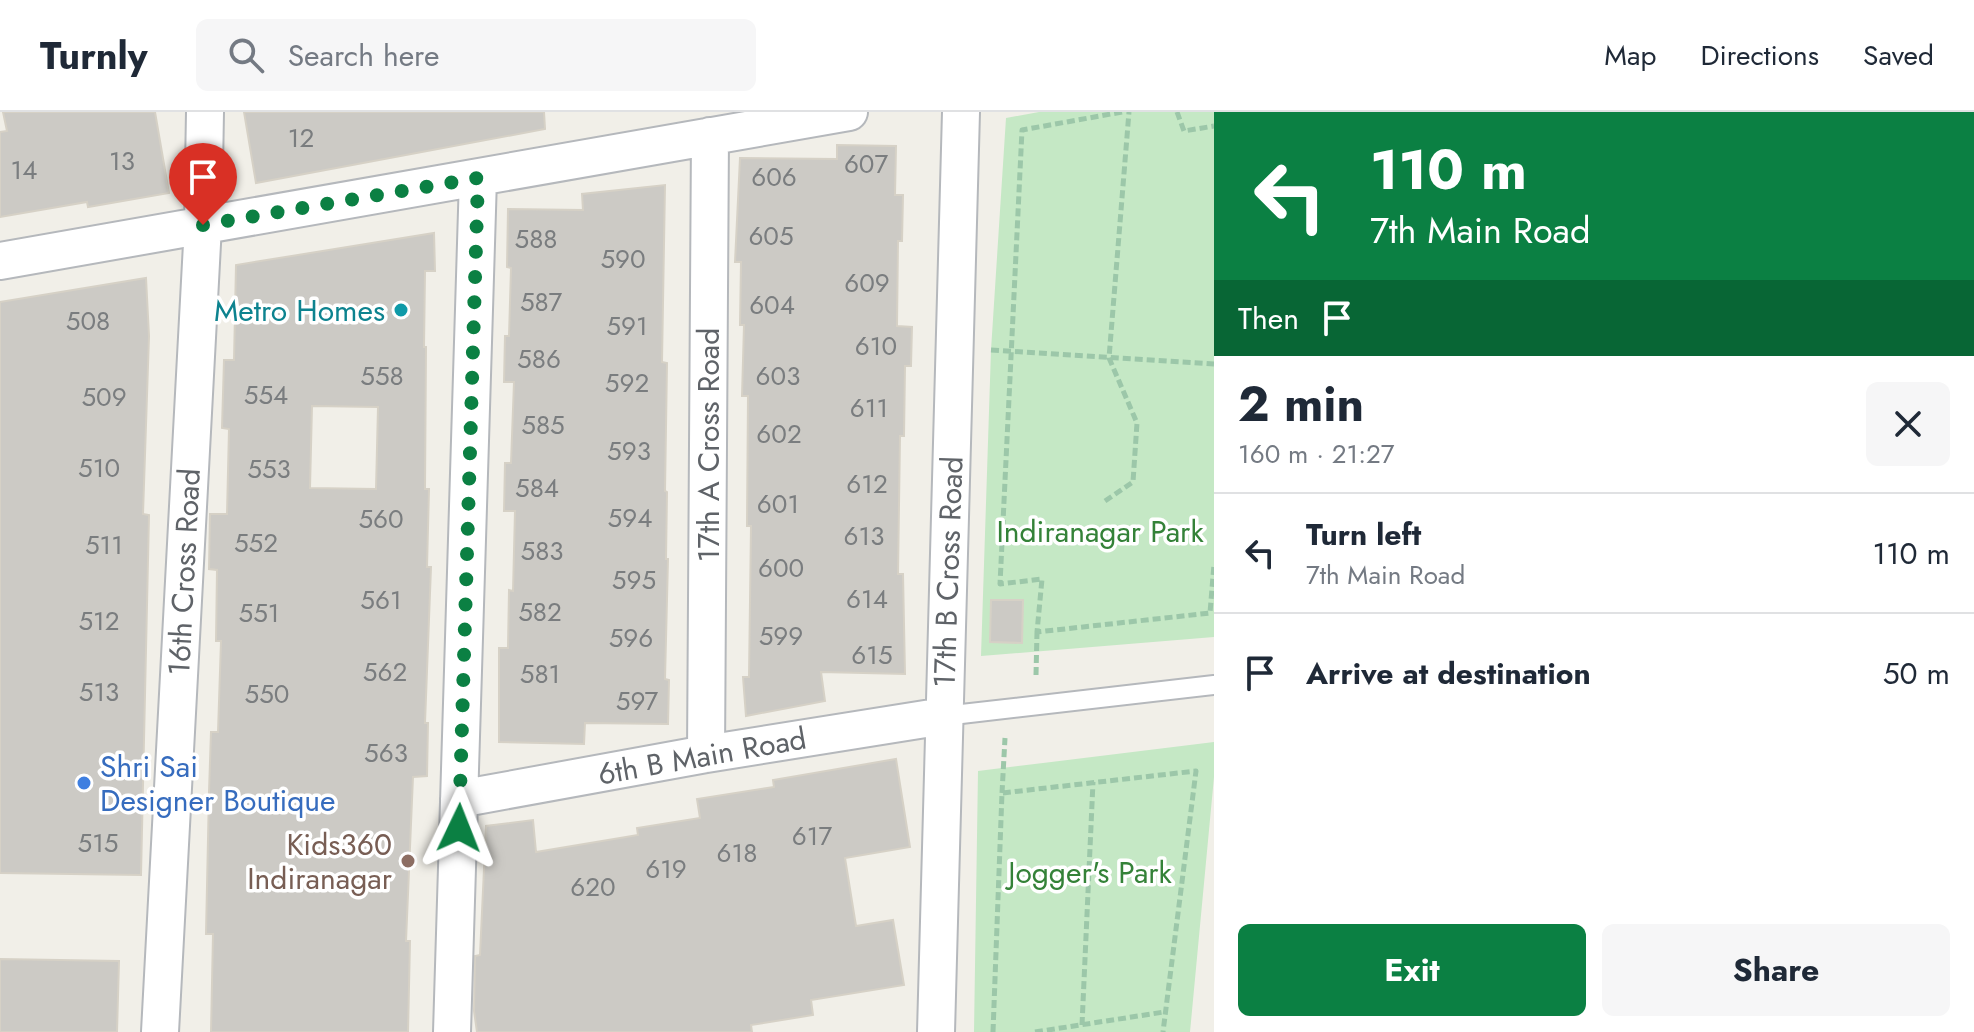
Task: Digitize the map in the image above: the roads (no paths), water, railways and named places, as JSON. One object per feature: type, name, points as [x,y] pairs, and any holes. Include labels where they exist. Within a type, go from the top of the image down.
[{"type":"street","name":"16th Cross Road","points":[[160,1032],[203,225],[205,112]]},
{"type":"street","points":[[0,261],[849,112]]},
{"type":"street","name":"17th B Cross Road","points":[[936,1032],[961,112]]},
{"type":"street","name":"17th A Cross Road","points":[[706,754],[710,136]]},
{"type":"street","points":[[452,1032],[478,178]]},
{"type":"street","name":"6th B Main Road","points":[[459,799],[706,754],[944,716]]},
{"type":"lane","points":[[944,716],[1214,685]]},
{"type":"place","name":"Metro Homes","points":[[401,310]]},
{"type":"place","name":"Shri Sai Designer Boutique","points":[[84,783]]},
{"type":"place","name":"Kids360 Indiranagar","points":[[408,861]]},
{"type":"park label","name":"Indiranagar Park","points":[[1100,531]]},
{"type":"park label","name":"Jogger's Park","points":[[1090,872]]}]
